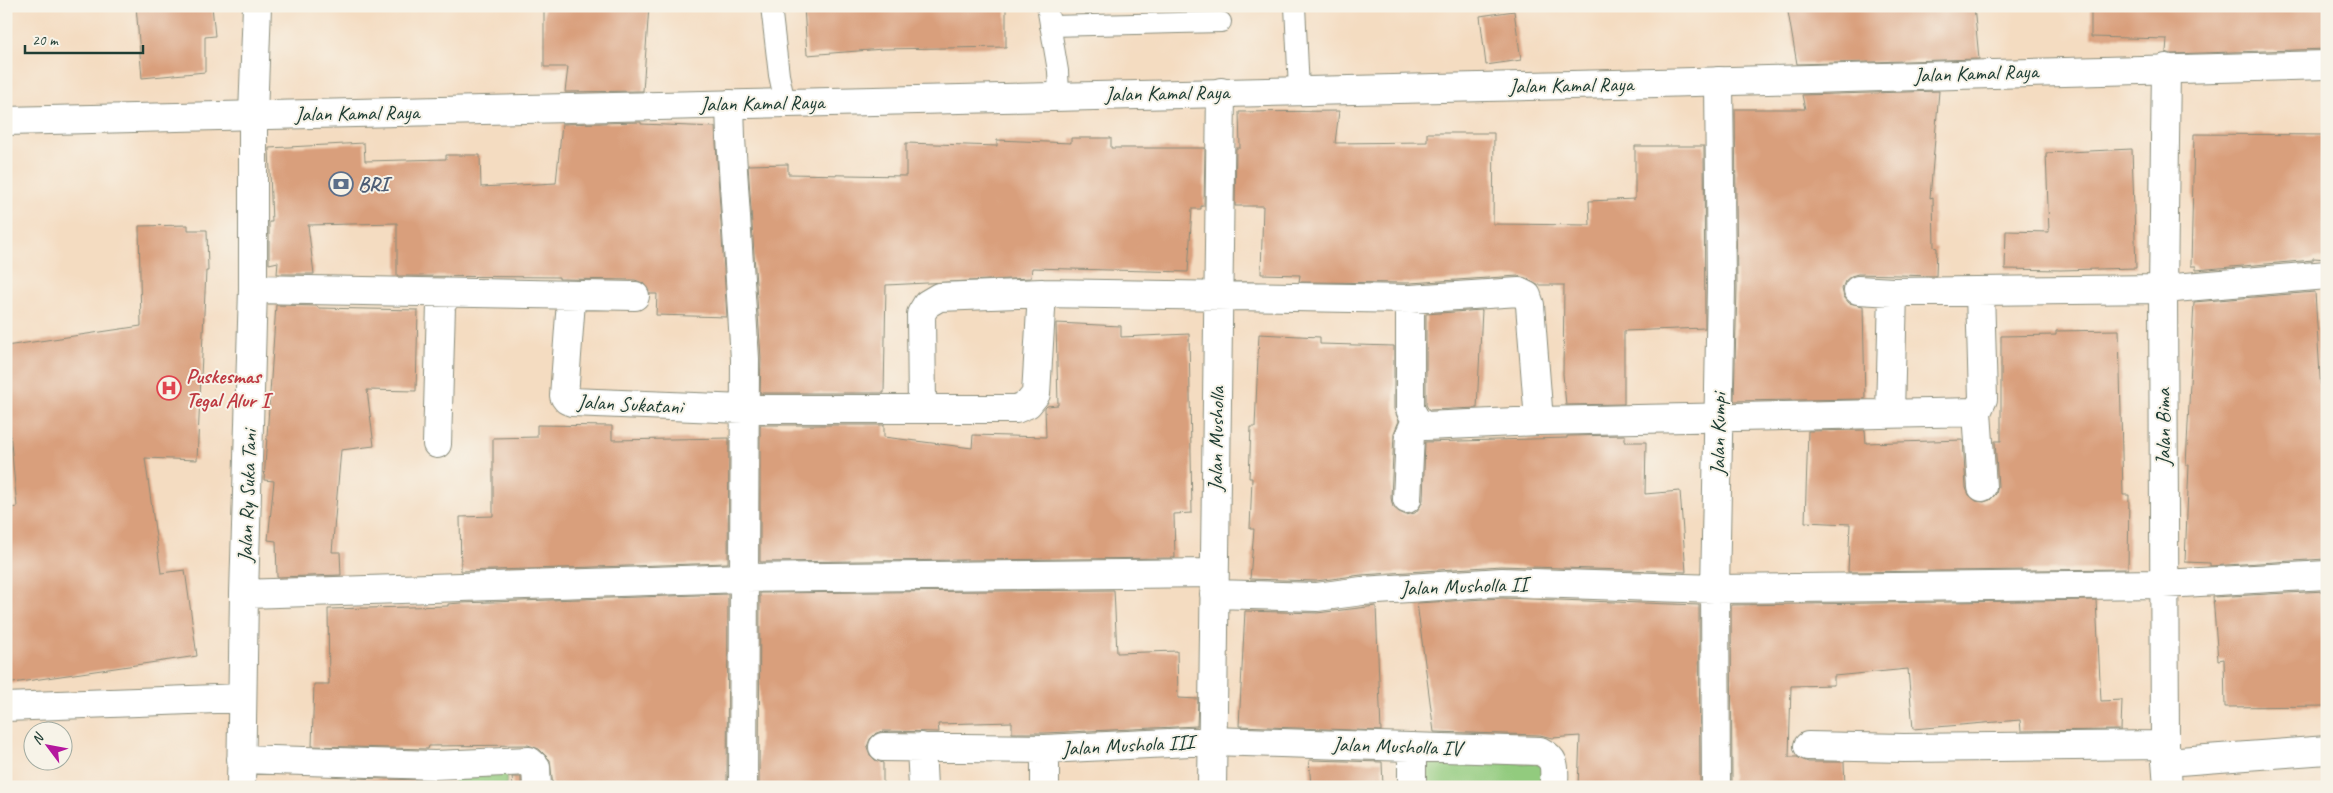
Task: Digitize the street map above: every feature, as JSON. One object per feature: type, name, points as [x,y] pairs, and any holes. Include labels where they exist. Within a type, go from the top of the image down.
[{"type":"street","name":"Jalan Ry Suka Tani","points":[[241,787],[244,594],[253,289],[252,115],[257,6]]},
{"type":"street","name":"Jalan Kamal Raya","points":[[6,121],[2327,65]]},
{"type":"street","name":"Jalan Bima","points":[[2166,68],[2163,289],[2167,764]]},
{"type":"street","name":"Jalan Kumpi","points":[[1716,787],[1715,589],[1721,288],[1719,81]]},
{"type":"street","name":"Jalan Musholla","points":[[1212,787],[1211,741],[1221,92]]},
{"type":"street","points":[[730,104],[745,359],[743,409],[743,787]]},
{"type":"street","points":[[1858,290],[1980,292],[2163,289],[2327,275]]},
{"type":"street","points":[[253,289],[448,294],[457,291],[635,296]]},
{"type":"street","points":[[922,408],[921,314],[927,304],[938,297],[1042,293],[1410,299],[1519,292],[1527,296],[1530,305],[1540,421]]},
{"type":"street","points":[[1890,413],[1893,292]]},
{"type":"street","points":[[1980,292],[1983,399],[1977,412],[1982,487]]},
{"type":"street","points":[[743,409],[1016,409],[1028,404],[1036,394],[1042,293]]},
{"type":"street","points":[[437,444],[441,305],[448,294]]},
{"type":"street","name":"Jalan Sukatani","points":[[566,295],[571,301],[564,396],[567,400],[572,402],[743,409]]},
{"type":"street","points":[[1410,299],[1410,409],[1416,420],[1425,426],[1540,421],[1977,412]]},
{"type":"street","points":[[1407,498],[1410,434],[1416,420]]},
{"type":"street","name":"Jalan Musholla II","points":[[744,578],[1214,584],[1317,597],[1362,591],[1502,582],[1715,589],[2164,584],[2327,576]]},
{"type":"street","points":[[244,594],[744,578]]},
{"type":"street","points":[[6,708],[242,698]]},
{"type":"street","name":"Jalan Musholla IV","points":[[1211,741],[1540,751],[1552,758],[1554,763],[1554,787]]},
{"type":"street","name":"Jalan Mushola III","points":[[883,748],[1045,749],[1211,741]]},
{"type":"street","points":[[1808,746],[1904,748],[2167,764],[2327,750]]},
{"type":"street","points":[[921,747],[923,787]]},
{"type":"street","points":[[1412,747],[1412,787]]},
{"type":"street","name":"Jalan Mushola III","points":[[1045,749],[1045,787]]},
{"type":"street","points":[[241,759],[434,776],[529,761],[536,767],[537,787]]},
{"type":"lane","points":[[771,6],[778,75],[785,103]]},
{"type":"lane","points":[[1047,6],[1058,70],[1059,96]]},
{"type":"lane","points":[[1295,6],[1299,90]]},
{"type":"lane","points":[[1050,26],[1220,22]]},
{"type":"green space","points":[[1409,758],[1546,764],[1545,787],[1407,787]]},
{"type":"green space","points":[[454,771],[507,773],[506,787],[454,787]]},
{"type":"building","points":[[136,6],[212,6],[215,36],[205,37],[205,72],[142,78]]},
{"type":"building","points":[[544,6],[649,6],[643,91],[565,92],[568,67],[544,67]]},
{"type":"building","points":[[804,6],[1006,6],[1006,47],[883,49],[807,55]]},
{"type":"building","points":[[1787,6],[1974,6],[1979,59],[1797,64]]},
{"type":"building","points":[[2091,6],[2327,6],[2327,49],[2171,54],[2166,52],[2167,39],[2091,37]]},
{"type":"building","points":[[1514,11],[1521,60],[1486,65],[1480,16]]},
{"type":"building","points":[[1939,91],[1930,198],[1933,197],[1934,247],[1937,248],[1936,276],[1858,274],[1851,276],[1845,281],[1842,289],[1844,297],[1849,303],[1863,306],[1865,399],[1734,401],[1737,288],[1735,109],[1805,109],[1802,95]]},
{"type":"building","points":[[1339,111],[1335,143],[1427,142],[1427,133],[1494,133],[1493,224],[1590,225],[1589,201],[1635,199],[1635,146],[1704,146],[1705,328],[1624,331],[1624,404],[1566,405],[1563,374],[1564,285],[1537,285],[1526,278],[1518,276],[1410,283],[1299,282],[1300,275],[1261,274],[1263,206],[1235,206],[1236,148],[1240,148],[1239,112]]},
{"type":"building","points":[[641,122],[641,124],[715,127],[727,317],[656,315],[657,294],[650,294],[643,283],[635,280],[559,279],[559,277],[397,276],[397,223],[308,225],[314,274],[277,274],[278,262],[269,264],[269,222],[272,222],[269,148],[364,143],[365,161],[446,159],[446,155],[480,155],[481,187],[556,183],[562,124]]},
{"type":"building","points":[[2194,134],[2327,135],[2327,259],[2313,258],[2313,260],[2196,270],[2196,266],[2191,266]]},
{"type":"building","points":[[1071,138],[1111,138],[1111,148],[1205,148],[1204,206],[1201,206],[1201,209],[1192,209],[1188,272],[1032,268],[1031,278],[886,285],[884,393],[760,393],[761,358],[748,165],[788,164],[788,174],[906,176],[906,143],[997,146],[997,140],[1071,143]]},
{"type":"building","points":[[2132,149],[2136,268],[2005,269],[2006,231],[2049,232],[2046,153]]},
{"type":"building","points":[[188,225],[188,230],[207,230],[208,271],[206,271],[197,460],[145,458],[161,573],[185,570],[197,656],[6,684],[6,509],[17,507],[6,389],[6,346],[141,326],[139,226]]},
{"type":"building","points":[[2315,292],[2322,409],[2327,409],[2325,559],[2210,566],[2210,563],[2185,562],[2189,465],[2186,465],[2194,302]]},
{"type":"building","points":[[276,305],[317,306],[318,308],[418,310],[416,391],[367,390],[374,446],[341,450],[332,552],[340,552],[341,575],[277,577],[276,541],[268,540],[274,481],[264,480]]},
{"type":"building","points":[[1482,310],[1477,408],[1429,410],[1426,405],[1426,314]]},
{"type":"building","points":[[1056,323],[1121,326],[1121,337],[1189,334],[1192,513],[1174,514],[1175,558],[760,562],[760,425],[884,425],[884,437],[972,448],[973,435],[1046,437],[1045,408],[1058,405]]},
{"type":"building","points":[[2119,330],[2123,495],[2129,495],[2128,569],[1848,572],[1850,524],[1805,522],[1808,431],[1865,430],[1866,443],[1963,440],[1966,488],[1969,495],[1976,501],[1984,502],[1990,500],[1996,494],[1998,486],[1995,441],[2001,441],[2001,336],[2056,335],[2056,331]]},
{"type":"building","points":[[1259,334],[1320,337],[1320,344],[1394,346],[1394,409],[1399,421],[1394,433],[1391,498],[1393,507],[1406,515],[1415,513],[1423,500],[1425,442],[1625,435],[1625,442],[1646,442],[1645,494],[1680,491],[1686,572],[1501,566],[1361,575],[1316,581],[1250,579],[1254,529],[1250,529],[1252,478],[1249,478],[1251,427],[1255,427]]},
{"type":"building","points":[[537,425],[612,426],[612,440],[729,438],[728,563],[461,571],[460,517],[493,516],[493,438],[537,437]]},
{"type":"building","points":[[1114,590],[1117,653],[1177,651],[1178,698],[1198,699],[1197,726],[1012,733],[1012,722],[938,724],[939,732],[883,731],[875,734],[870,739],[867,747],[870,755],[875,760],[883,763],[883,787],[759,787],[760,593]]},
{"type":"building","points":[[2327,592],[2327,706],[2225,707],[2224,659],[2218,660],[2213,597]]},
{"type":"building","points":[[728,594],[727,787],[553,787],[550,760],[539,749],[528,745],[429,746],[428,749],[312,746],[314,684],[329,684],[328,609]]},
{"type":"building","points":[[1502,598],[1699,605],[1700,787],[1578,787],[1580,736],[1552,738],[1540,735],[1434,732],[1417,603]]},
{"type":"building","points":[[2096,600],[2101,701],[2122,700],[2121,730],[2021,731],[2020,720],[1913,729],[1908,669],[1834,676],[1834,685],[1791,686],[1789,757],[1797,757],[1808,762],[1844,762],[1845,787],[1732,787],[1731,605]]},
{"type":"building","points":[[1376,606],[1381,731],[1239,726],[1245,611],[1317,613]]},
{"type":"building","points":[[1309,760],[1382,762],[1383,787],[1311,787]]},
{"type":"building","points":[[512,777],[521,777],[521,787],[513,787]]},
{"type":"building","points":[[352,778],[422,780],[421,787],[350,787]]},
{"type":"place","name":"BRI","points":[[341,184]]},
{"type":"place","name":"Puskesmas Tegal Alur I","points":[[169,388]]}]
